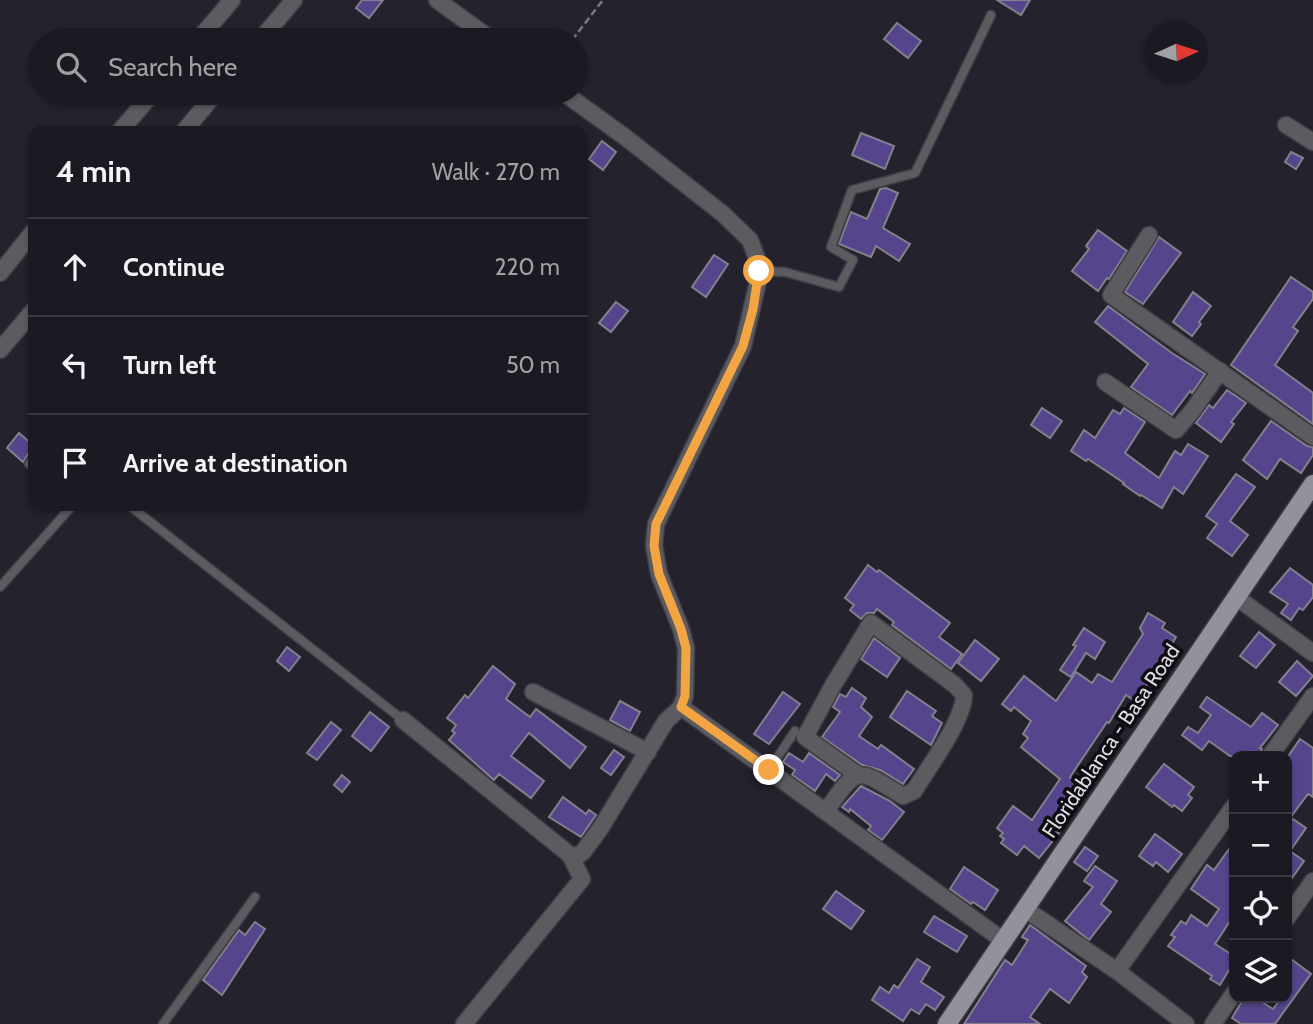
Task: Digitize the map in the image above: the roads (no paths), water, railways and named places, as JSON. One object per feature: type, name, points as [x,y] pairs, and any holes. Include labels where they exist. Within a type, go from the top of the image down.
[{"type":"main road","name":"Floridablanca - Basa Road","points":[[947,1024],[1313,484]]},
{"type":"street","points":[[208,28],[232,0]]},
{"type":"street","points":[[270,28],[294,0]]},
{"type":"street","points":[[437,0],[476,28]]},
{"type":"street","points":[[124,126],[143,105]]},
{"type":"street","points":[[188,126],[206,105]]},
{"type":"street","points":[[570,855],[577,856],[589,845],[667,721],[681,707],[685,696],[686,648],[659,574],[654,546],[656,524],[743,346],[759,271],[750,240],[723,214],[581,105]]},
{"type":"street","points":[[1286,125],[1313,142]]},
{"type":"street","points":[[1149,235],[1111,295],[1313,437]]},
{"type":"street","points":[[0,273],[28,238]]},
{"type":"street","points":[[0,350],[28,317]]},
{"type":"street","points":[[1105,382],[1176,430],[1220,371]]},
{"type":"street","points":[[1236,597],[1313,653]]},
{"type":"street","points":[[826,811],[845,783],[858,775],[867,774],[903,796],[914,791],[956,723],[964,705],[964,695],[955,685],[872,623],[805,737],[858,775]]},
{"type":"street","points":[[533,692],[648,752]]},
{"type":"street","points":[[1274,751],[1313,696]]},
{"type":"street","points":[[681,707],[1004,940]]},
{"type":"street","points":[[403,720],[570,855],[582,879],[464,1024]]},
{"type":"street","points":[[1117,971],[1229,813]]},
{"type":"street","points":[[1292,911],[1313,881]]},
{"type":"street","points":[[1025,909],[1117,971],[1186,1024]]},
{"type":"street","points":[[1213,1024],[1229,1000]]},
{"type":"lane","points":[[759,271],[785,272],[839,287],[853,260],[831,247],[852,190],[915,173],[991,15]]},
{"type":"lane","points":[[0,587],[68,511]]},
{"type":"lane","points":[[136,511],[403,720]]},
{"type":"lane","points":[[769,770],[795,730]]},
{"type":"lane","points":[[163,1024],[254,897]]}]
